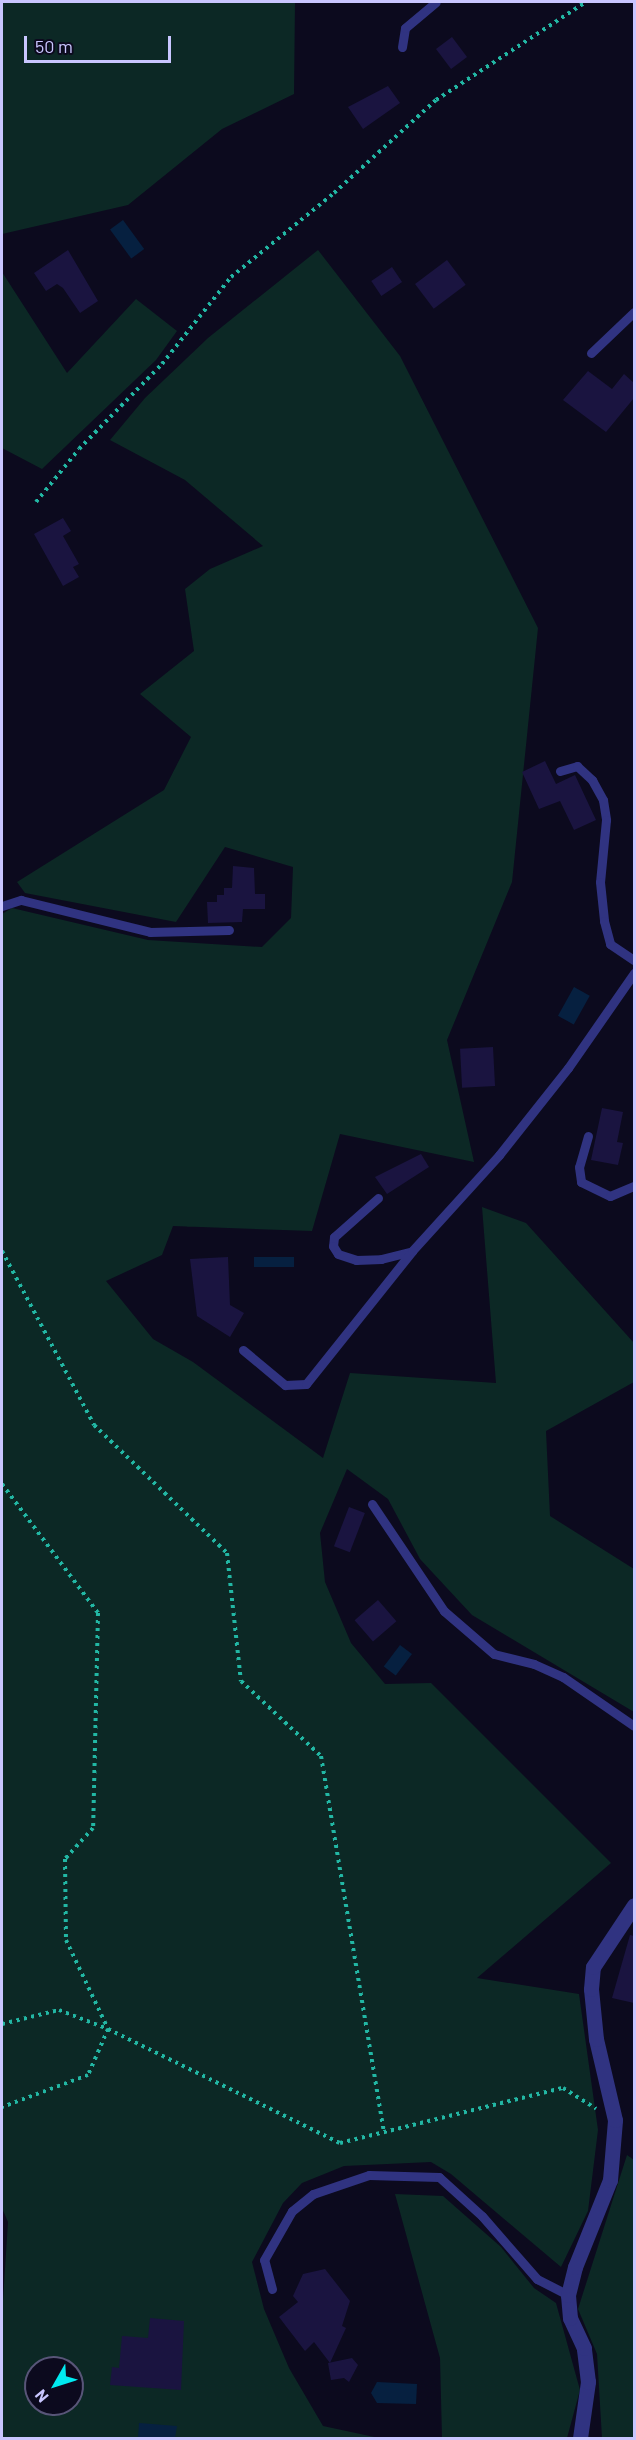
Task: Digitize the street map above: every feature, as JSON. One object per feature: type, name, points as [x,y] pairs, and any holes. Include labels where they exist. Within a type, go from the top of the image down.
[{"type":"street","points":[[580,2439],[588,2382],[584,2348],[570,2318],[568,2295],[575,2268],[610,2180],[615,2120],[596,2039],[591,1989],[593,1967],[634,1905]]},
{"type":"lane","points":[[402,47],[405,28],[436,2]]},
{"type":"lane","points":[[591,353],[634,312]]},
{"type":"lane","points":[[560,771],[577,766],[592,780],[603,800],[606,820],[600,882],[604,921],[610,944],[634,960]]},
{"type":"lane","points":[[2,906],[21,900],[150,932],[229,930]]},
{"type":"lane","points":[[243,1350],[285,1386],[306,1384],[412,1251],[500,1155],[568,1068],[634,973]]},
{"type":"lane","points":[[588,1136],[579,1167],[582,1182],[610,1196],[634,1186]]},
{"type":"lane","points":[[378,1198],[340,1230],[333,1246],[338,1254],[356,1260],[381,1259],[412,1251]]},
{"type":"lane","points":[[372,1504],[444,1611],[477,1640],[494,1654],[534,1664],[563,1677],[634,1726]]},
{"type":"lane","points":[[272,2289],[264,2260],[292,2211],[313,2194],[369,2175],[439,2177],[482,2216],[537,2278],[568,2295]]},
{"type":"path","points":[[36,502],[79,449],[162,364],[231,277],[334,193],[436,100],[586,2]]},
{"type":"path","points":[[2,1251],[94,1425],[227,1553],[241,1681],[321,1756],[384,2132]]},
{"type":"path","points":[[2,1484],[98,1612],[93,1828],[65,1859],[66,1940],[108,2029],[88,2075],[2,2107]]},
{"type":"path","points":[[2,2024],[59,2010],[108,2029],[340,2143],[562,2088],[615,2120]]},
{"type":"green space","points":[[2,2],[295,2],[294,94],[222,129],[128,205],[2,234]]},
{"type":"green space","points":[[318,250],[400,356],[538,628],[512,882],[447,1040],[474,1162],[340,1134],[312,1231],[173,1226],[162,1255],[106,1281],[153,1339],[193,1362],[323,1458],[350,1373],[496,1383],[482,1207],[526,1223],[634,1343],[634,1382],[546,1431],[550,1516],[634,1569],[634,1712],[472,1615],[420,1559],[388,1499],[347,1469],[320,1533],[325,1582],[351,1643],[385,1684],[431,1683],[611,1863],[477,1978],[579,1994],[598,2130],[588,2211],[561,2267],[451,2174],[431,2162],[344,2166],[302,2183],[283,2203],[252,2262],[264,2309],[289,2368],[323,2426],[379,2438],[2,2438],[2,2316],[8,2222],[2,2208],[2,914],[12,908],[148,940],[262,947],[291,918],[293,867],[225,847],[176,922],[25,893],[17,882],[164,790],[191,737],[140,694],[194,651],[185,589],[210,569],[263,546],[185,480],[110,440],[145,398],[208,338]]},
{"type":"green space","points":[[2,272],[67,373],[136,299],[177,331],[156,360],[42,469],[2,448]]},
{"type":"green space","points":[[627,2155],[634,2160],[634,2438],[602,2438],[597,2354],[578,2309]]},
{"type":"green space","points":[[395,2194],[443,2196],[501,2247],[534,2288],[556,2303],[580,2390],[567,2438],[442,2438],[440,2358]]},
{"type":"water","points":[[123,220],[144,249],[131,259],[110,229]]},
{"type":"water","points":[[574,987],[590,996],[574,1025],[558,1016]]},
{"type":"water","points":[[254,1257],[294,1257],[294,1267],[254,1267]]},
{"type":"water","points":[[400,1645],[412,1654],[396,1676],[384,1667]]},
{"type":"water","points":[[377,2382],[417,2384],[416,2404],[377,2403],[371,2393]]},
{"type":"water","points":[[139,2423],[177,2426],[175,2438],[138,2438]]},
{"type":"building","points":[[452,37],[467,57],[451,69],[436,49]]},
{"type":"building","points":[[388,86],[400,103],[363,129],[348,107]]},
{"type":"building","points":[[68,250],[98,301],[80,313],[63,288],[57,284],[46,291],[34,273]]},
{"type":"building","points":[[447,260],[466,285],[434,309],[415,284]]},
{"type":"building","points":[[392,267],[402,282],[381,296],[371,281]]},
{"type":"building","points":[[588,371],[612,389],[624,374],[634,383],[634,398],[606,432],[563,400]]},
{"type":"building","points":[[63,518],[71,531],[63,536],[79,564],[73,567],[79,577],[63,586],[34,534]]},
{"type":"building","points":[[545,761],[556,784],[575,775],[596,820],[574,830],[560,801],[539,809],[522,772]]},
{"type":"building","points":[[233,866],[254,868],[255,894],[265,894],[265,909],[243,909],[242,922],[208,923],[207,902],[217,902],[217,895],[224,895],[224,888],[232,888]]},
{"type":"building","points":[[493,1047],[495,1086],[462,1088],[460,1049]]},
{"type":"building","points":[[602,1108],[623,1112],[617,1142],[623,1143],[618,1165],[591,1160]]},
{"type":"building","points":[[421,1154],[429,1167],[387,1194],[375,1177]]},
{"type":"building","points":[[228,1257],[230,1305],[244,1313],[230,1337],[197,1316],[190,1259]]},
{"type":"building","points":[[349,1507],[365,1513],[350,1552],[334,1546]]},
{"type":"building","points":[[378,1600],[396,1621],[373,1641],[355,1620]]},
{"type":"building","points":[[630,1935],[634,1936],[634,2003],[612,1998]]},
{"type":"building","points":[[325,2269],[350,2301],[342,2326],[346,2328],[330,2363],[314,2342],[305,2351],[279,2317],[298,2302],[293,2296],[303,2274]]},
{"type":"building","points":[[150,2318],[184,2321],[181,2390],[110,2385],[112,2367],[119,2368],[122,2336],[148,2338]]},
{"type":"building","points":[[352,2358],[358,2365],[349,2382],[344,2378],[331,2380],[328,2363]]}]
